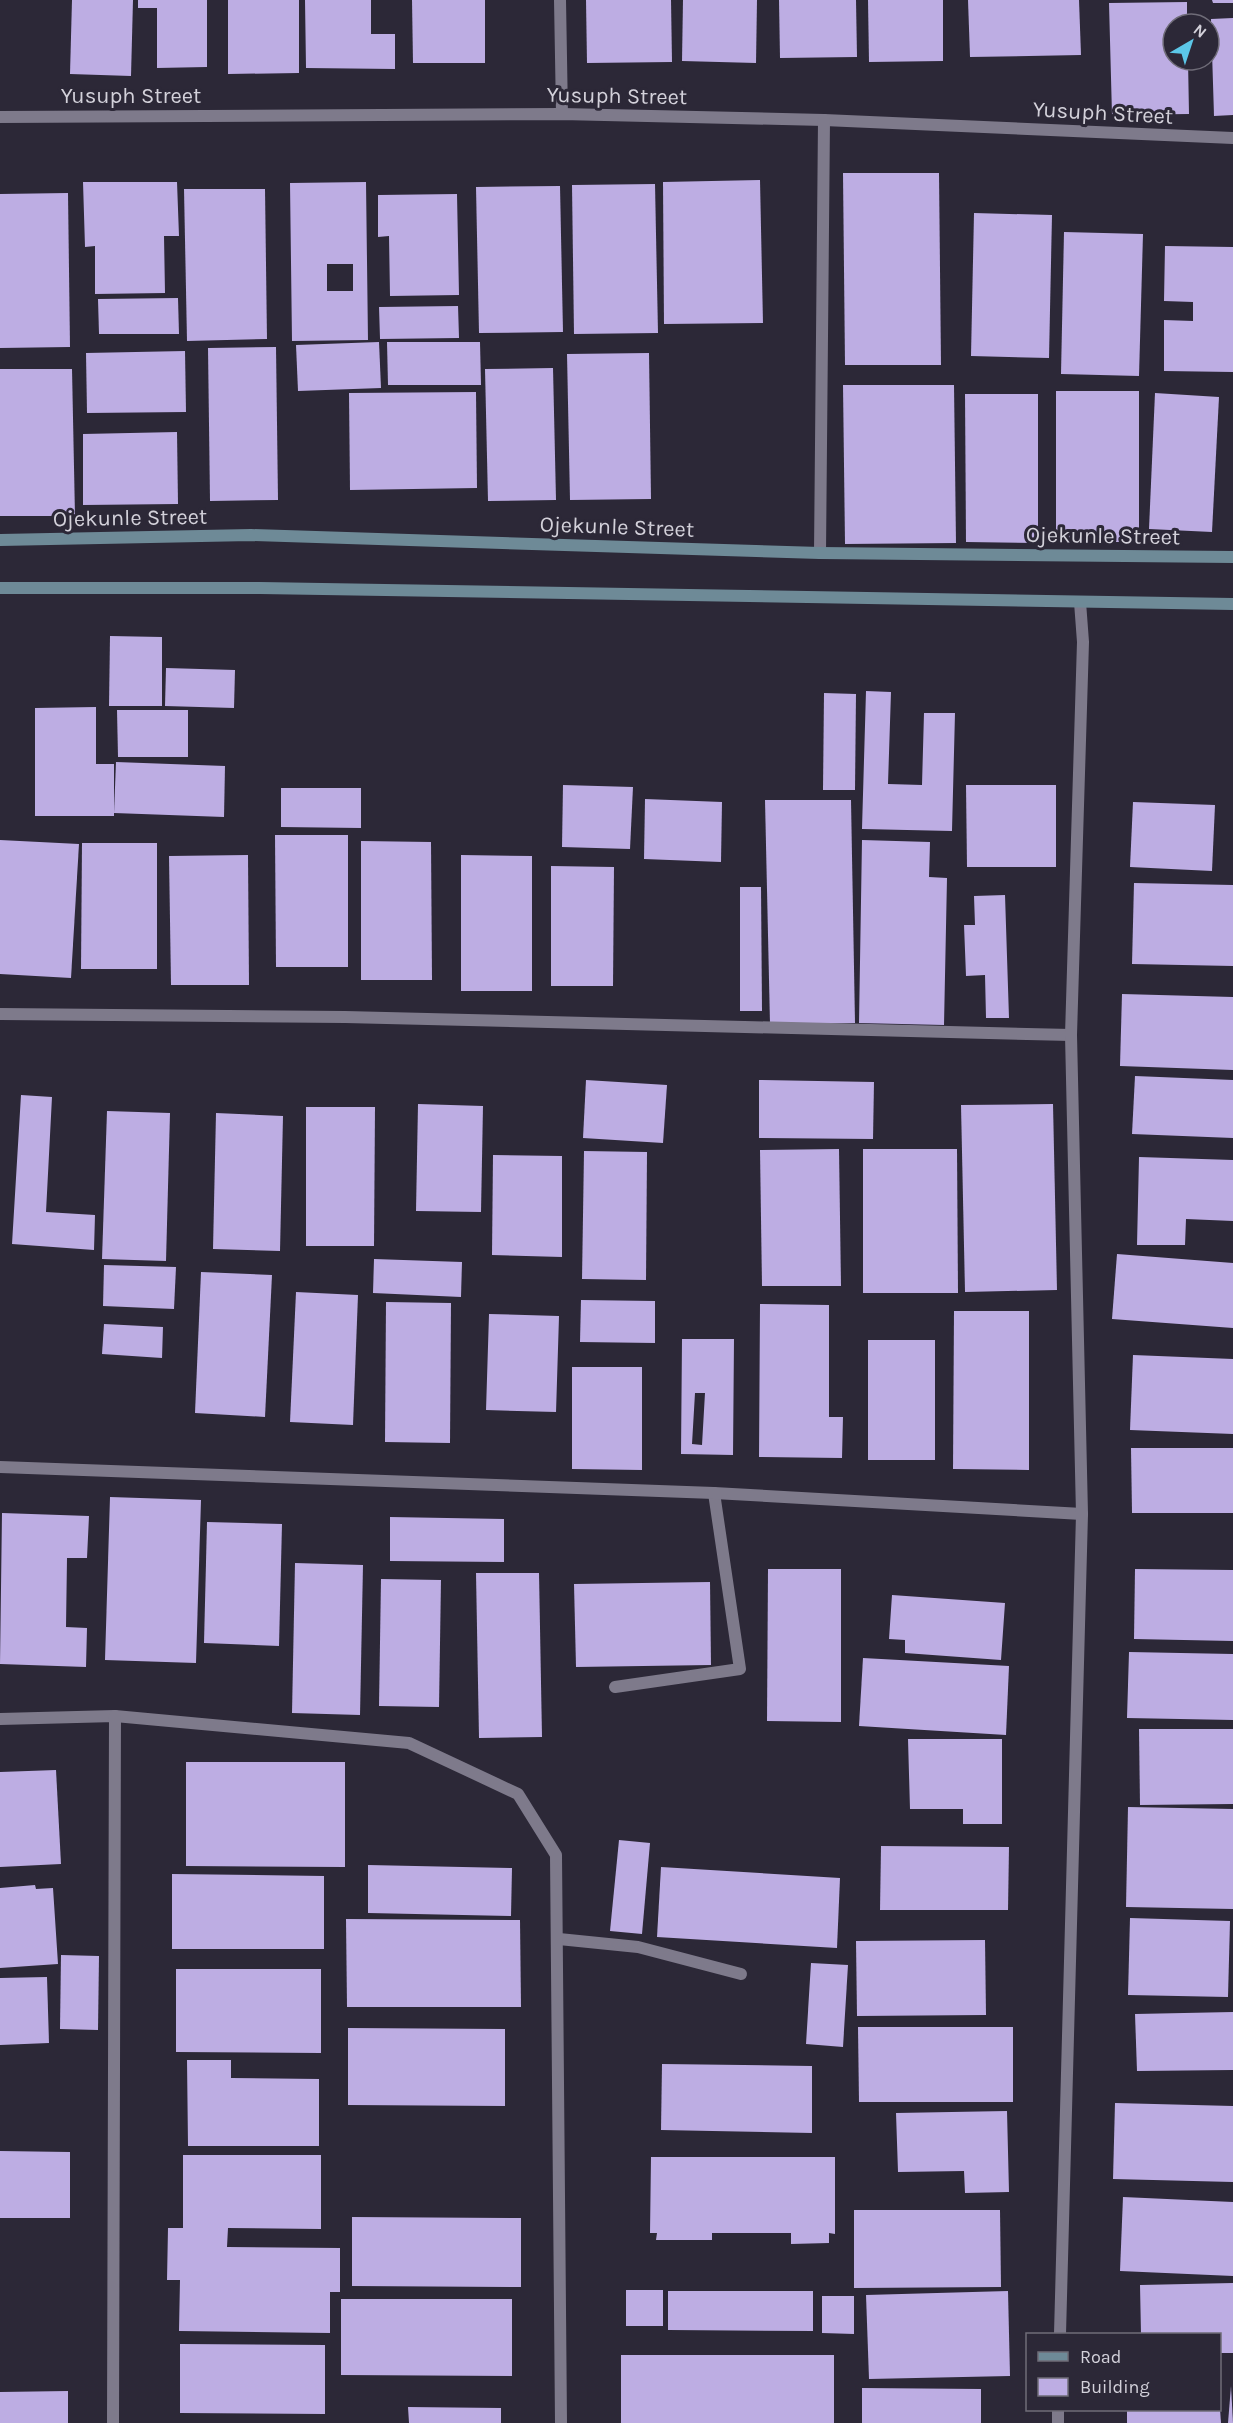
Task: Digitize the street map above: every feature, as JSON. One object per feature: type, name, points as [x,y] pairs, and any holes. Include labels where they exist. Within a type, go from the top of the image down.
[{"type":"street","points":[[560,0],[562,114]]},
{"type":"street","name":"Yusuph Street","points":[[0,117],[562,114],[824,120],[1233,138]]},
{"type":"street","points":[[820,553],[824,120]]},
{"type":"street","name":"Ojekunle Street","points":[[0,540],[251,535],[820,553],[1233,557]]},
{"type":"street","points":[[0,588],[284,588],[1233,604]]},
{"type":"street","points":[[1060,2333],[1082,1514],[1071,1035],[1083,642],[1080,602]]},
{"type":"street","points":[[0,1014],[345,1017],[1071,1035]]},
{"type":"street","points":[[0,1467],[714,1493],[1082,1514]]},
{"type":"street","points":[[615,1687],[740,1669],[714,1493]]},
{"type":"street","points":[[113,2423],[115,1716]]},
{"type":"street","points":[[0,1719],[115,1716],[409,1743],[518,1794],[556,1855],[559,1939],[561,2423]]},
{"type":"street","points":[[559,1939],[638,1947],[741,1974]]},
{"type":"building","points":[[72,0],[133,0],[131,76],[70,74]]},
{"type":"building","points":[[138,0],[207,0],[207,67],[157,68],[157,8],[138,8]]},
{"type":"building","points":[[228,0],[299,0],[299,73],[228,74]]},
{"type":"building","points":[[305,0],[371,0],[371,34],[395,34],[395,69],[306,68]]},
{"type":"building","points":[[412,0],[485,0],[485,63],[413,63]]},
{"type":"building","points":[[586,0],[671,0],[672,62],[587,63]]},
{"type":"building","points":[[683,0],[757,0],[756,63],[682,61]]},
{"type":"building","points":[[779,0],[856,0],[857,57],[780,58]]},
{"type":"building","points":[[868,0],[943,0],[943,61],[869,62]]},
{"type":"building","points":[[968,0],[1079,0],[1081,55],[970,57]]},
{"type":"building","points":[[1212,0],[1233,0],[1233,3],[1213,3]]},
{"type":"building","points":[[1187,2],[1187,12],[1161,12],[1161,72],[1188,72],[1189,114],[1112,115],[1109,3]]},
{"type":"building","points":[[1233,18],[1233,115],[1214,116],[1213,72],[1221,72],[1221,19]]},
{"type":"building","points":[[843,173],[939,173],[941,365],[845,365]]},
{"type":"building","points":[[760,180],[763,323],[664,324],[663,182]]},
{"type":"building","points":[[83,182],[177,182],[179,236],[164,236],[165,293],[95,294],[95,246],[85,247]]},
{"type":"building","points":[[366,182],[368,340],[292,341],[290,183]],"holes":[[[327,264],[353,264],[353,291],[327,291]]]},
{"type":"building","points":[[655,184],[658,333],[574,334],[572,185]]},
{"type":"building","points":[[560,186],[563,332],[479,333],[476,187]]},
{"type":"building","points":[[184,189],[265,189],[267,339],[187,341]]},
{"type":"building","points":[[68,193],[70,347],[0,348],[0,194]]},
{"type":"building","points":[[457,194],[459,295],[390,296],[389,236],[378,237],[378,195]]},
{"type":"building","points":[[974,213],[1052,215],[1049,358],[971,356]]},
{"type":"building","points":[[1064,232],[1143,234],[1139,376],[1061,374]]},
{"type":"building","points":[[1165,246],[1233,247],[1233,372],[1164,371],[1164,320],[1193,321],[1193,302],[1164,301]]},
{"type":"building","points":[[178,298],[179,334],[99,334],[98,299]]},
{"type":"building","points":[[458,306],[459,338],[380,339],[379,307]]},
{"type":"building","points":[[379,342],[381,388],[298,391],[296,345]]},
{"type":"building","points":[[387,342],[480,342],[481,385],[388,385]]},
{"type":"building","points":[[276,347],[278,500],[210,501],[208,348]]},
{"type":"building","points":[[185,351],[186,412],[87,413],[86,353]]},
{"type":"building","points":[[649,353],[651,499],[570,500],[567,354]]},
{"type":"building","points":[[553,368],[556,500],[488,501],[485,369]]},
{"type":"building","points":[[0,369],[72,369],[75,516],[0,516]]},
{"type":"building","points":[[843,385],[954,385],[956,543],[845,544]]},
{"type":"building","points":[[1056,391],[1139,391],[1139,542],[1056,542]]},
{"type":"building","points":[[476,392],[477,488],[350,490],[349,393]]},
{"type":"building","points":[[1155,393],[1219,397],[1212,532],[1149,529]]},
{"type":"building","points":[[965,394],[1038,394],[1038,543],[966,542]]},
{"type":"building","points":[[177,432],[178,504],[83,505],[83,434]]},
{"type":"building","points":[[110,636],[162,637],[162,706],[109,706]]},
{"type":"building","points":[[166,668],[235,670],[234,708],[165,706]]},
{"type":"building","points":[[866,691],[891,692],[888,784],[922,785],[924,713],[955,713],[952,831],[862,829]]},
{"type":"building","points":[[824,693],[856,694],[855,790],[823,790]]},
{"type":"building","points":[[96,707],[96,764],[114,764],[114,816],[35,816],[35,708]]},
{"type":"building","points":[[117,710],[188,710],[188,757],[118,757]]},
{"type":"building","points":[[116,762],[225,766],[224,817],[114,813]]},
{"type":"building","points":[[563,785],[633,787],[630,849],[562,847]]},
{"type":"building","points":[[966,785],[1056,785],[1056,867],[967,867]]},
{"type":"building","points":[[281,788],[361,788],[361,828],[281,827]]},
{"type":"building","points":[[645,799],[722,802],[721,862],[644,859]]},
{"type":"building","points":[[765,800],[851,800],[855,1023],[770,1024]]},
{"type":"building","points":[[1133,802],[1215,805],[1212,871],[1130,867]]},
{"type":"building","points":[[275,835],[348,835],[348,967],[276,967]]},
{"type":"building","points":[[0,840],[79,844],[71,978],[0,974]]},
{"type":"building","points":[[862,840],[930,842],[929,877],[947,878],[944,1025],[859,1023]]},
{"type":"building","points":[[361,841],[431,842],[432,980],[361,980]]},
{"type":"building","points":[[82,843],[157,843],[157,969],[81,969]]},
{"type":"building","points":[[248,855],[249,985],[171,985],[169,856]]},
{"type":"building","points":[[461,855],[532,856],[532,991],[461,991]]},
{"type":"building","points":[[551,866],[614,867],[613,986],[551,986]]},
{"type":"building","points":[[1134,883],[1233,885],[1233,966],[1132,964]]},
{"type":"building","points":[[740,887],[761,887],[762,1011],[740,1011]]},
{"type":"building","points":[[1005,895],[1009,1018],[986,1018],[985,975],[966,976],[964,925],[975,925],[974,896]]},
{"type":"building","points":[[1122,994],[1233,997],[1233,1070],[1120,1066]]},
{"type":"building","points":[[1135,1076],[1233,1080],[1233,1138],[1132,1134]]},
{"type":"building","points":[[586,1080],[667,1085],[663,1143],[583,1138]]},
{"type":"building","points":[[759,1080],[874,1082],[873,1139],[759,1138]]},
{"type":"building","points":[[21,1095],[52,1097],[46,1212],[95,1215],[94,1250],[12,1244]]},
{"type":"building","points":[[418,1104],[483,1106],[481,1212],[416,1211]]},
{"type":"building","points":[[1053,1104],[1057,1290],[965,1292],[961,1105]]},
{"type":"building","points":[[306,1107],[375,1107],[374,1246],[306,1246]]},
{"type":"building","points":[[107,1111],[170,1113],[166,1261],[102,1259]]},
{"type":"building","points":[[216,1113],[283,1116],[280,1251],[213,1249]]},
{"type":"building","points":[[839,1149],[841,1286],[762,1286],[760,1150]]},
{"type":"building","points":[[863,1149],[957,1149],[958,1293],[863,1293]]},
{"type":"building","points":[[584,1151],[647,1152],[646,1280],[582,1279]]},
{"type":"building","points":[[493,1155],[562,1156],[562,1257],[492,1255]]},
{"type":"building","points":[[1139,1157],[1233,1160],[1233,1221],[1186,1219],[1185,1245],[1137,1245]]},
{"type":"building","points":[[1117,1254],[1233,1263],[1233,1328],[1112,1319]]},
{"type":"building","points":[[374,1259],[462,1262],[461,1297],[373,1293]]},
{"type":"building","points":[[104,1265],[176,1267],[174,1309],[103,1306]]},
{"type":"building","points":[[201,1272],[272,1275],[265,1417],[195,1413]]},
{"type":"building","points":[[296,1292],[358,1295],[353,1425],[290,1422]]},
{"type":"building","points":[[581,1300],[655,1301],[655,1343],[580,1342]]},
{"type":"building","points":[[386,1302],[451,1303],[450,1443],[385,1442]]},
{"type":"building","points":[[760,1304],[829,1305],[829,1417],[843,1417],[842,1458],[759,1457]]},
{"type":"building","points":[[954,1311],[1029,1311],[1029,1470],[953,1469]]},
{"type":"building","points":[[489,1314],[559,1316],[556,1412],[486,1410]]},
{"type":"building","points":[[104,1324],[163,1327],[162,1358],[102,1354]]},
{"type":"building","points":[[682,1339],[734,1339],[733,1455],[681,1454]],"holes":[[[695,1393],[705,1393],[702,1445],[692,1444]]]},
{"type":"building","points":[[868,1340],[935,1340],[935,1460],[868,1460]]},
{"type":"building","points":[[1133,1355],[1233,1359],[1233,1434],[1130,1430]]},
{"type":"building","points":[[572,1367],[642,1367],[642,1470],[572,1469]]},
{"type":"building","points":[[1131,1448],[1233,1448],[1233,1513],[1132,1513]]},
{"type":"building","points":[[110,1497],[201,1500],[196,1663],[105,1660]]},
{"type":"building","points":[[2,1513],[89,1516],[87,1558],[67,1558],[66,1627],[87,1628],[86,1667],[0,1664]]},
{"type":"building","points":[[390,1517],[504,1519],[504,1562],[390,1561]]},
{"type":"building","points":[[207,1522],[282,1524],[279,1646],[204,1643]]},
{"type":"building","points":[[295,1563],[363,1565],[360,1715],[292,1713]]},
{"type":"building","points":[[768,1569],[841,1569],[841,1722],[767,1721]]},
{"type":"building","points":[[1135,1569],[1233,1570],[1233,1641],[1134,1639]]},
{"type":"building","points":[[476,1573],[539,1573],[542,1737],[479,1738]]},
{"type":"building","points":[[381,1579],[441,1580],[439,1707],[379,1706]]},
{"type":"building","points":[[710,1582],[711,1665],[576,1667],[574,1584]]},
{"type":"building","points":[[892,1595],[1005,1603],[1001,1660],[905,1653],[905,1640],[889,1639]]},
{"type":"building","points":[[1129,1652],[1233,1654],[1233,1720],[1127,1718]]},
{"type":"building","points":[[863,1658],[1009,1666],[1006,1735],[859,1726]]},
{"type":"building","points":[[1139,1729],[1233,1729],[1233,1804],[1140,1805]]},
{"type":"building","points":[[908,1739],[1002,1739],[1002,1824],[963,1824],[963,1809],[910,1809]]},
{"type":"building","points":[[186,1762],[345,1762],[345,1867],[186,1866]]},
{"type":"building","points":[[56,1770],[61,1864],[0,1867],[0,1772]]},
{"type":"building","points":[[1128,1807],[1233,1809],[1233,1909],[1126,1907]]},
{"type":"building","points":[[619,1840],[650,1843],[642,1934],[610,1931]]},
{"type":"building","points":[[881,1846],[1009,1847],[1008,1910],[880,1910]]},
{"type":"building","points":[[368,1865],[512,1868],[511,1916],[368,1913]]},
{"type":"building","points":[[661,1867],[840,1878],[837,1948],[657,1937]]},
{"type":"building","points":[[172,1874],[324,1876],[324,1949],[172,1949]]},
{"type":"building","points":[[35,1885],[36,1889],[53,1888],[58,1964],[0,1968],[0,1888]]},
{"type":"building","points":[[1130,1918],[1230,1921],[1228,1997],[1128,1995]]},
{"type":"building","points":[[346,1919],[520,1920],[521,2007],[347,2007]]},
{"type":"building","points":[[985,1940],[986,2015],[857,2016],[856,1941]]},
{"type":"building","points":[[61,1955],[99,1956],[98,2030],[60,2029]]},
{"type":"building","points":[[811,1963],[848,1965],[843,2047],[806,2044]]},
{"type":"building","points":[[176,1969],[321,1969],[321,2053],[176,2052]]},
{"type":"building","points":[[47,1977],[49,2043],[0,2045],[0,1978]]},
{"type":"building","points":[[1233,2012],[1233,2070],[1137,2071],[1135,2014]]},
{"type":"building","points":[[858,2027],[1013,2027],[1013,2102],[859,2102]]},
{"type":"building","points":[[348,2028],[505,2029],[505,2106],[348,2105]]},
{"type":"building","points":[[187,2060],[231,2060],[231,2078],[319,2079],[319,2146],[188,2146]]},
{"type":"building","points":[[662,2064],[812,2066],[812,2133],[661,2130]]},
{"type":"building","points":[[1115,2103],[1233,2106],[1233,2182],[1113,2179]]},
{"type":"building","points":[[1007,2111],[1009,2192],[965,2193],[964,2171],[898,2172],[896,2113]]},
{"type":"building","points":[[0,2151],[70,2152],[70,2218],[0,2218]]},
{"type":"building","points":[[183,2155],[321,2155],[321,2229],[228,2228],[227,2247],[340,2248],[340,2292],[330,2292],[330,2333],[179,2331],[180,2280],[167,2280],[168,2228],[183,2228]]},
{"type":"building","points":[[651,2157],[835,2157],[835,2234],[829,2233],[829,2243],[791,2244],[791,2233],[712,2233],[712,2240],[656,2240],[657,2233],[650,2233]]},
{"type":"building","points":[[1123,2197],[1233,2202],[1233,2276],[1120,2271]]},
{"type":"building","points":[[854,2210],[1000,2210],[1001,2287],[854,2288]]},
{"type":"building","points":[[352,2217],[521,2218],[521,2287],[352,2286]]},
{"type":"building","points":[[1233,2283],[1233,2353],[1221,2353],[1221,2333],[1141,2333],[1140,2285]]},
{"type":"building","points":[[626,2290],[663,2290],[663,2326],[626,2326]]},
{"type":"building","points":[[668,2291],[813,2291],[813,2331],[668,2330]]},
{"type":"building","points":[[1008,2291],[1010,2376],[869,2379],[866,2295]]},
{"type":"building","points":[[822,2296],[854,2296],[854,2334],[822,2333]]},
{"type":"building","points":[[341,2299],[512,2299],[512,2376],[341,2375]]},
{"type":"building","points":[[180,2344],[325,2345],[325,2414],[180,2413]]},
{"type":"building","points":[[621,2355],[834,2355],[834,2423],[621,2423]]},
{"type":"building","points":[[1231,2386],[1233,2423],[1228,2423]]},
{"type":"building","points":[[862,2388],[981,2389],[981,2423],[862,2423]]},
{"type":"building","points":[[68,2391],[68,2423],[0,2423],[0,2392]]},
{"type":"building","points":[[408,2407],[501,2408],[501,2423],[409,2423]]},
{"type":"building","points":[[1127,2411],[1220,2411],[1221,2423],[1127,2423]]}]
